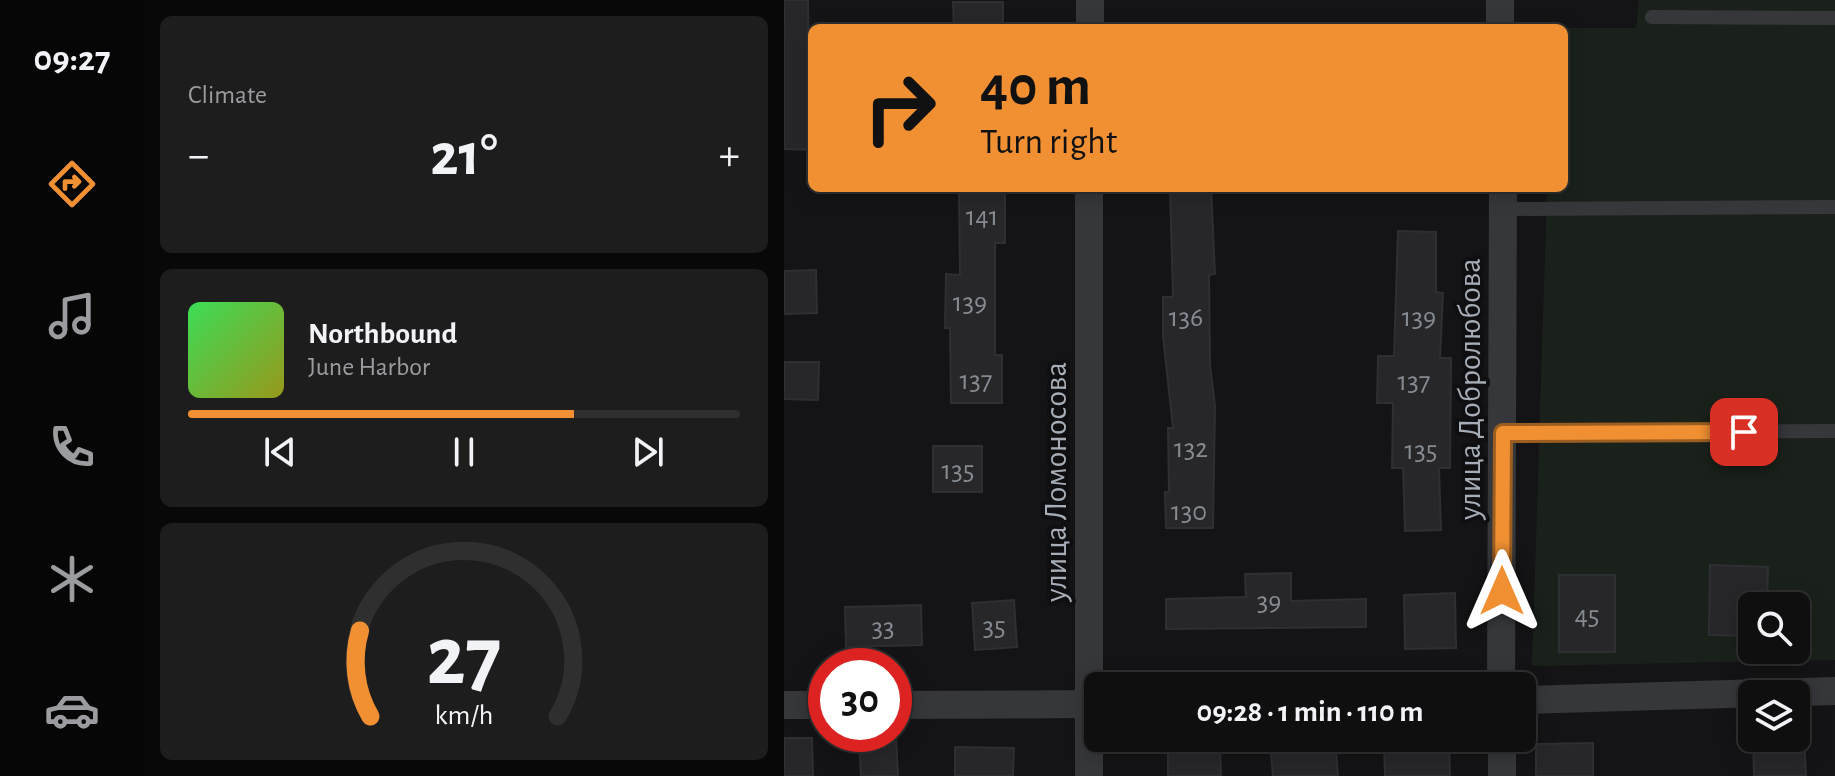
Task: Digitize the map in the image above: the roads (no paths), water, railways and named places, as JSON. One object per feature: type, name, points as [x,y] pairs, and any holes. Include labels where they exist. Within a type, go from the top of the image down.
[{"type":"street","points":[[1090,0],[1090,24]]},
{"type":"street","points":[[1500,0],[1500,24]]},
{"type":"street","name":"улица Ломоносова","points":[[1089,192],[1093,672]]},
{"type":"street","name":"улица Добролюбова","points":[[1501,672],[1504,198]]},
{"type":"street","points":[[1536,700],[1835,691]]},
{"type":"street","points":[[912,705],[1084,704]]},
{"type":"street","points":[[784,705],[808,705]]},
{"type":"street","name":"улица Ломоносова","points":[[1089,776],[1090,752]]},
{"type":"street","points":[[1502,752],[1502,776]]},
{"type":"lane","points":[[1652,17],[1835,18]]},
{"type":"lane","points":[[1504,198],[1835,207]]},
{"type":"lane","points":[[1503,433],[1835,431]]}]
